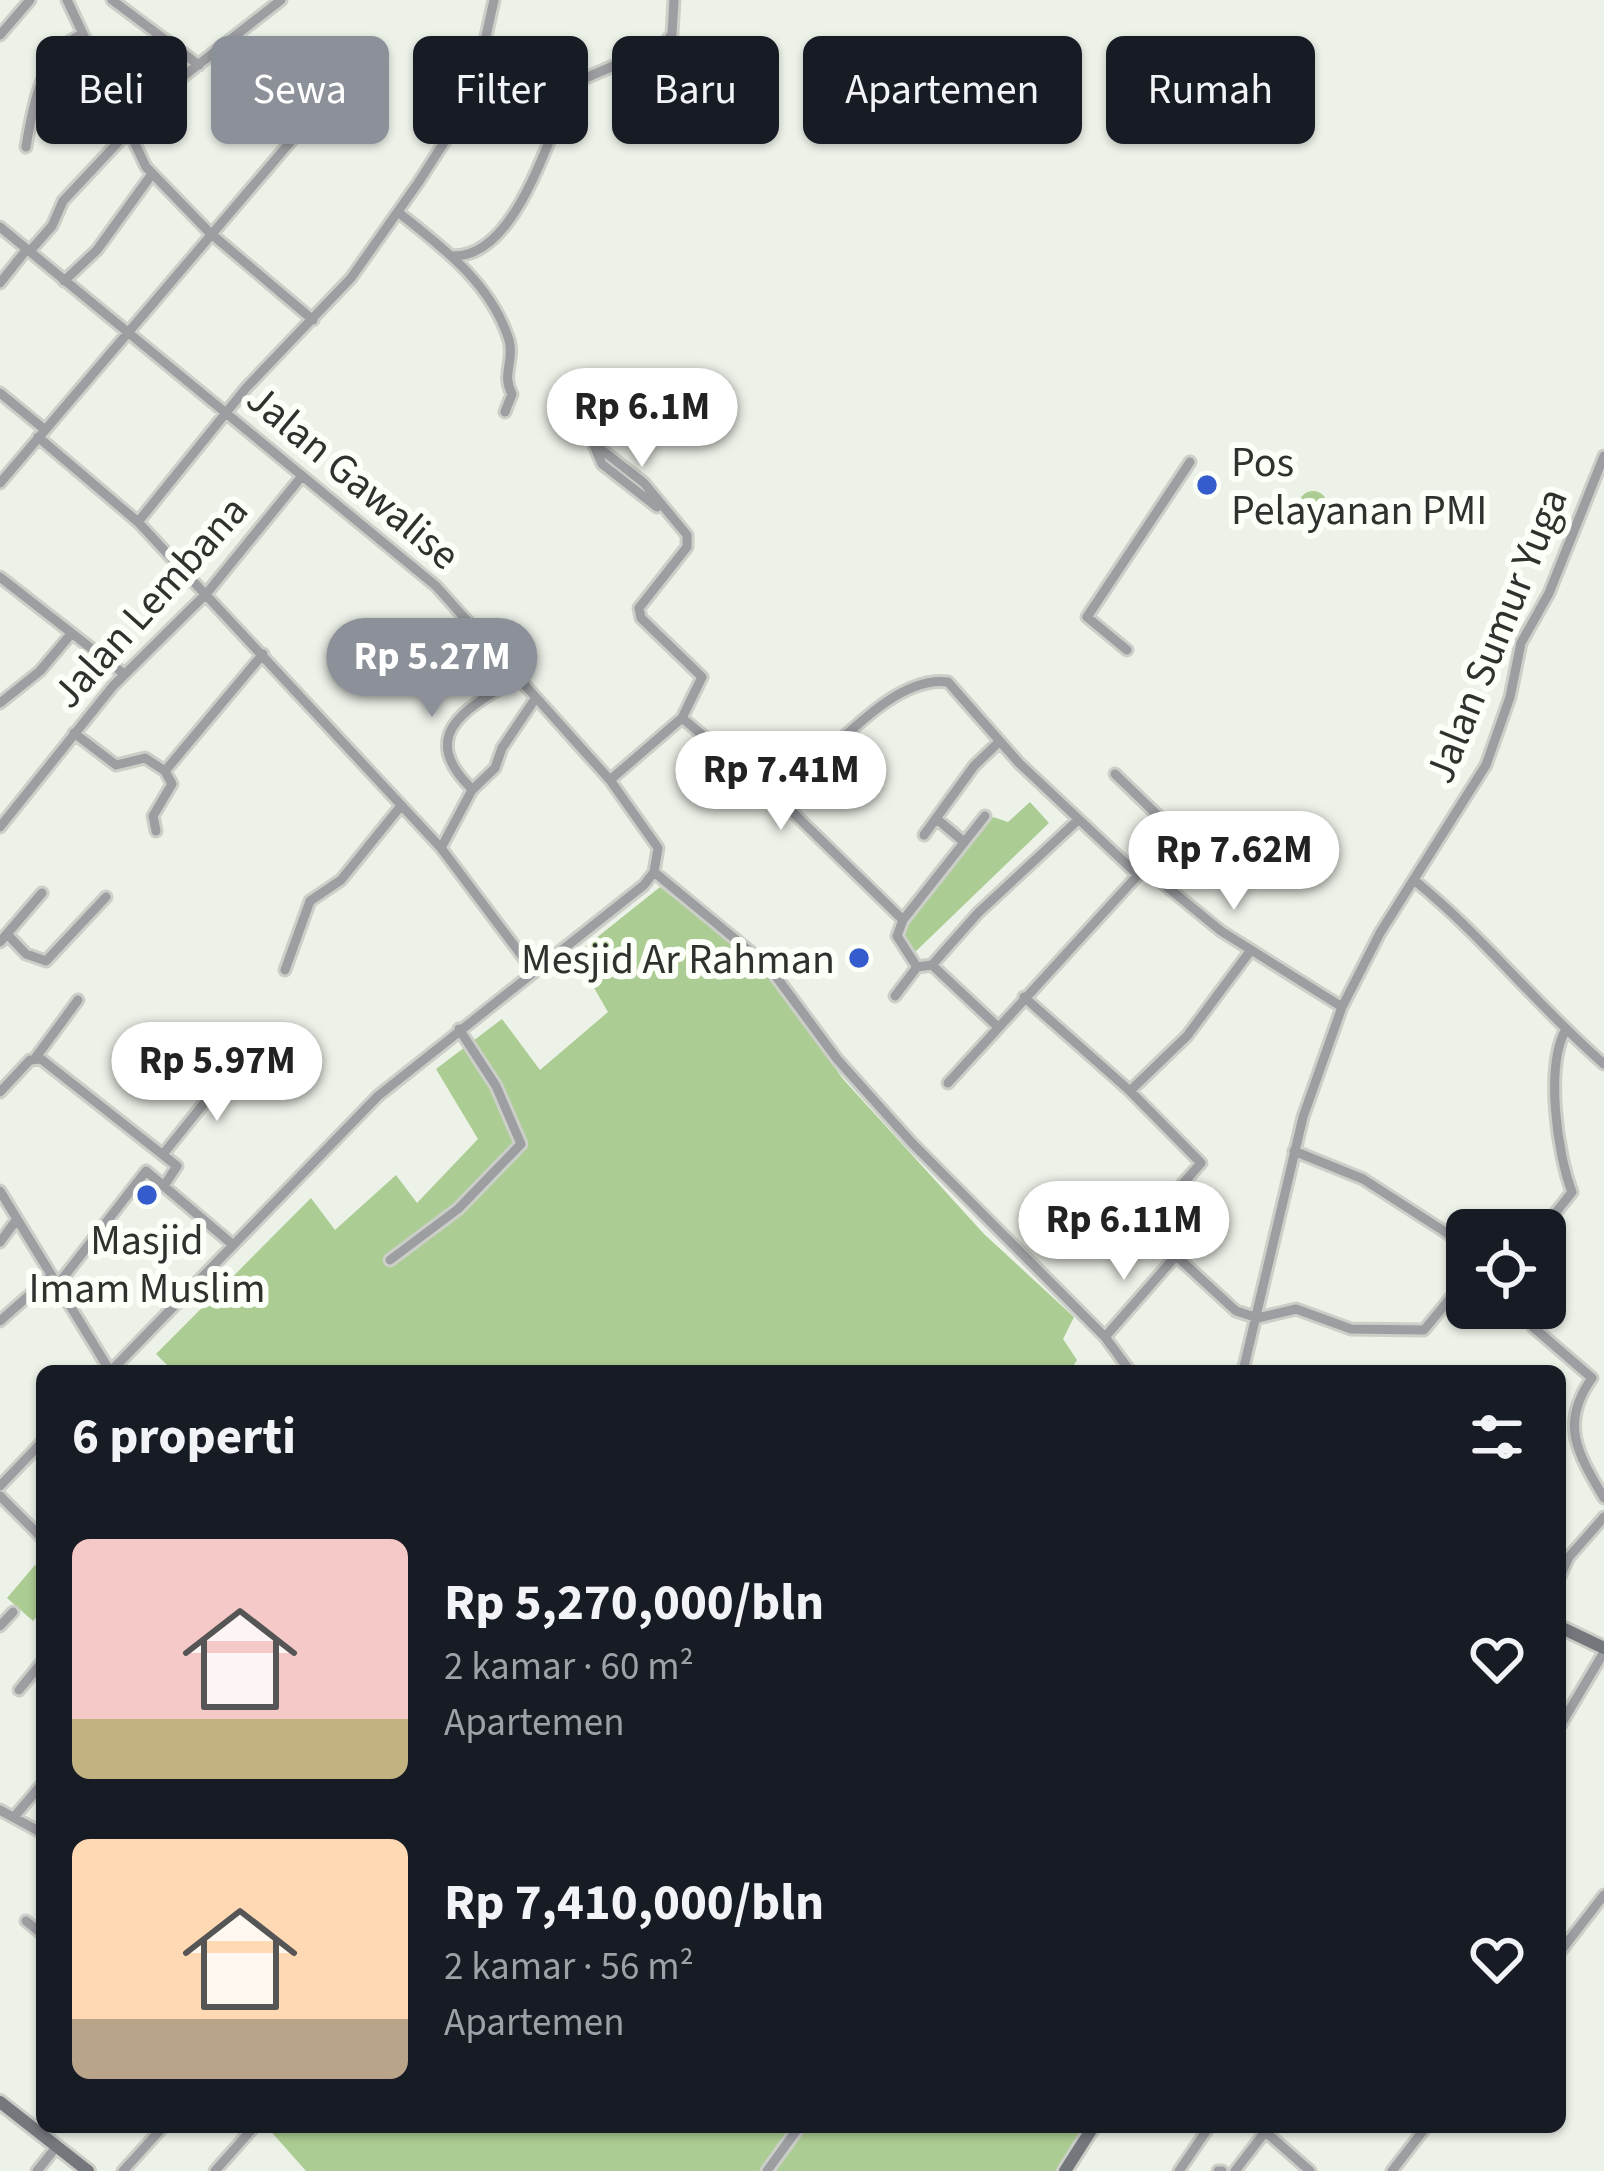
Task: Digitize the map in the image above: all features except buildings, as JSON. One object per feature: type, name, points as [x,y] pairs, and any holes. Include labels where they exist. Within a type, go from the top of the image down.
[{"type":"street","points":[[0,35],[30,0]]},
{"type":"street","points":[[26,147],[42,80],[71,39],[83,34],[68,0]]},
{"type":"street","points":[[112,0],[199,65]]},
{"type":"street","points":[[187,76],[281,0]]},
{"type":"street","points":[[137,522],[226,412],[357,271],[398,212],[472,99],[494,0]]},
{"type":"street","points":[[453,256],[474,253],[522,200],[542,167],[574,83],[664,44],[672,34],[674,0]]},
{"type":"street","points":[[0,283],[52,226],[63,201],[115,144]]},
{"type":"street","points":[[133,144],[152,174],[209,232],[313,320]]},
{"type":"street","points":[[0,483],[288,144]]},
{"type":"street","points":[[64,280],[97,250],[152,174]]},
{"type":"street","points":[[398,212],[453,256],[494,305],[510,344],[504,380],[512,394],[506,412]]},
{"type":"street","name":"Jalan Gawalise","points":[[0,227],[436,586],[610,780],[658,848],[654,872]]},
{"type":"street","points":[[0,394],[207,593],[441,848],[534,972]]},
{"type":"street","points":[[610,780],[682,718],[703,677],[641,618],[639,608],[687,547],[687,535],[644,483],[593,443],[602,464],[662,509]]},
{"type":"street","name":"Jalan Sumur Yuga","points":[[1246,1365],[1294,1151],[1342,1007],[1486,764],[1510,697],[1521,643],[1549,593],[1604,456]]},
{"type":"street","points":[[1126,650],[1087,617],[1190,462]]},
{"type":"street","name":"Jalan Lembana","points":[[0,826],[124,674],[207,593],[302,476]]},
{"type":"street","points":[[0,577],[124,674]]},
{"type":"street","points":[[0,704],[40,671],[71,634]]},
{"type":"street","points":[[165,771],[263,654]]},
{"type":"street","points":[[472,789],[448,762],[444,746],[458,718],[518,678]]},
{"type":"street","points":[[776,796],[898,693],[929,679],[948,682],[1078,820],[1251,950],[1342,1007]]},
{"type":"street","points":[[441,848],[472,789],[495,768],[502,748],[535,699]]},
{"type":"street","points":[[682,718],[776,796],[903,920]]},
{"type":"street","points":[[74,733],[116,765],[145,758],[165,771],[172,784],[154,816],[156,831]]},
{"type":"street","points":[[924,835],[974,766],[1000,741]]},
{"type":"street","points":[[948,1083],[1177,834],[1115,774]]},
{"type":"street","points":[[285,970],[310,901],[337,884],[400,807]]},
{"type":"street","points":[[917,967],[897,936],[903,920],[985,816]]},
{"type":"street","points":[[938,820],[964,842]]},
{"type":"street","points":[[895,995],[917,967],[932,965],[978,913],[1078,820]]},
{"type":"street","points":[[117,1365],[378,1096],[620,907],[654,872],[770,967],[837,1059],[1025,1259],[1105,1336],[1126,1365]]},
{"type":"street","points":[[1414,880],[1467,924],[1604,1064]]},
{"type":"street","points":[[42,893],[3,938],[46,962],[106,896]]},
{"type":"street","points":[[1130,1091],[1186,1036],[1251,950]]},
{"type":"street","points":[[932,965],[998,1027]]},
{"type":"street","points":[[1024,998],[1130,1091],[1202,1163],[1148,1224],[1223,1304],[1258,1318],[1296,1310],[1352,1329],[1424,1330],[1446,1303]]},
{"type":"street","points":[[0,1092],[36,1057],[78,1000]]},
{"type":"street","points":[[390,1260],[458,1209],[520,1144],[496,1085],[460,1029]]},
{"type":"street","points":[[1559,1209],[1572,1192],[1558,1157],[1555,1055],[1566,1029]]},
{"type":"street","points":[[36,1057],[178,1167],[164,1186]]},
{"type":"street","points":[[164,1153],[234,1066]]},
{"type":"street","points":[[1294,1151],[1363,1179],[1446,1232]]},
{"type":"street","points":[[0,1321],[54,1281],[142,1173],[232,1244]]},
{"type":"street","points":[[0,1191],[107,1365]]},
{"type":"street","points":[[0,1242],[17,1219]]},
{"type":"street","points":[[1105,1336],[1175,1257]]},
{"type":"street","points":[[1535,1329],[1592,1378]]},
{"type":"street","points":[[1604,1366],[1575,1409],[1572,1434],[1604,1498]]},
{"type":"street","points":[[0,1486],[36,1448]]},
{"type":"street","points":[[0,1496],[36,1532]]},
{"type":"street","points":[[1566,1563],[1604,1517]]},
{"type":"street","points":[[0,1626],[14,1612]]},
{"type":"street","points":[[1566,1630],[1604,1648],[1566,1715]]},
{"type":"street","points":[[19,1690],[36,1674]]},
{"type":"street","points":[[14,1817],[36,1791]]},
{"type":"street","points":[[0,1810],[36,1830]]},
{"type":"street","points":[[1566,1944],[1604,1895]]},
{"type":"street","points":[[26,1921],[36,1929]]},
{"type":"street","points":[[0,2102],[36,2130]]},
{"type":"street","points":[[40,2133],[88,2171]]},
{"type":"street","points":[[123,2171],[157,2133]]},
{"type":"street","points":[[215,2171],[249,2133]]},
{"type":"street","points":[[767,2171],[795,2133]]},
{"type":"street","points":[[1065,2171],[1089,2133]]},
{"type":"street","points":[[1179,2171],[1205,2133]]},
{"type":"street","points":[[1235,2171],[1260,2133]]},
{"type":"street","points":[[1266,2133],[1310,2171]]},
{"type":"street","points":[[1391,2171],[1421,2133]]},
{"type":"street","points":[[37,2171],[57,2146]]},
{"type":"green space","points":[[1313,491],[1323,495],[1327,505],[1323,515],[1313,519],[1303,515],[1299,505],[1303,495]]},
{"type":"green space","points":[[1030,802],[1049,823],[913,954],[903,931],[993,817],[1008,822]]},
{"type":"green space","points":[[660,887],[763,968],[843,1079],[984,1234],[1074,1317],[1063,1339],[1077,1360],[1074,1365],[167,1365],[156,1354],[311,1198],[335,1230],[396,1175],[417,1203],[478,1139],[436,1069],[502,1019],[540,1070],[608,1012],[575,955]]},
{"type":"green space","points":[[35,1565],[36,1566],[33,1621],[7,1598]]},
{"type":"green space","points":[[272,2133],[1089,2133],[1071,2171],[306,2171]]},
{"type":"place","name":"Pos Pelayanan PMI","points":[[1207,485]]},
{"type":"place","name":"Mesjid Ar Rahman","points":[[859,958]]},
{"type":"place","name":"Masjid Imam Muslim","points":[[147,1195]]}]
